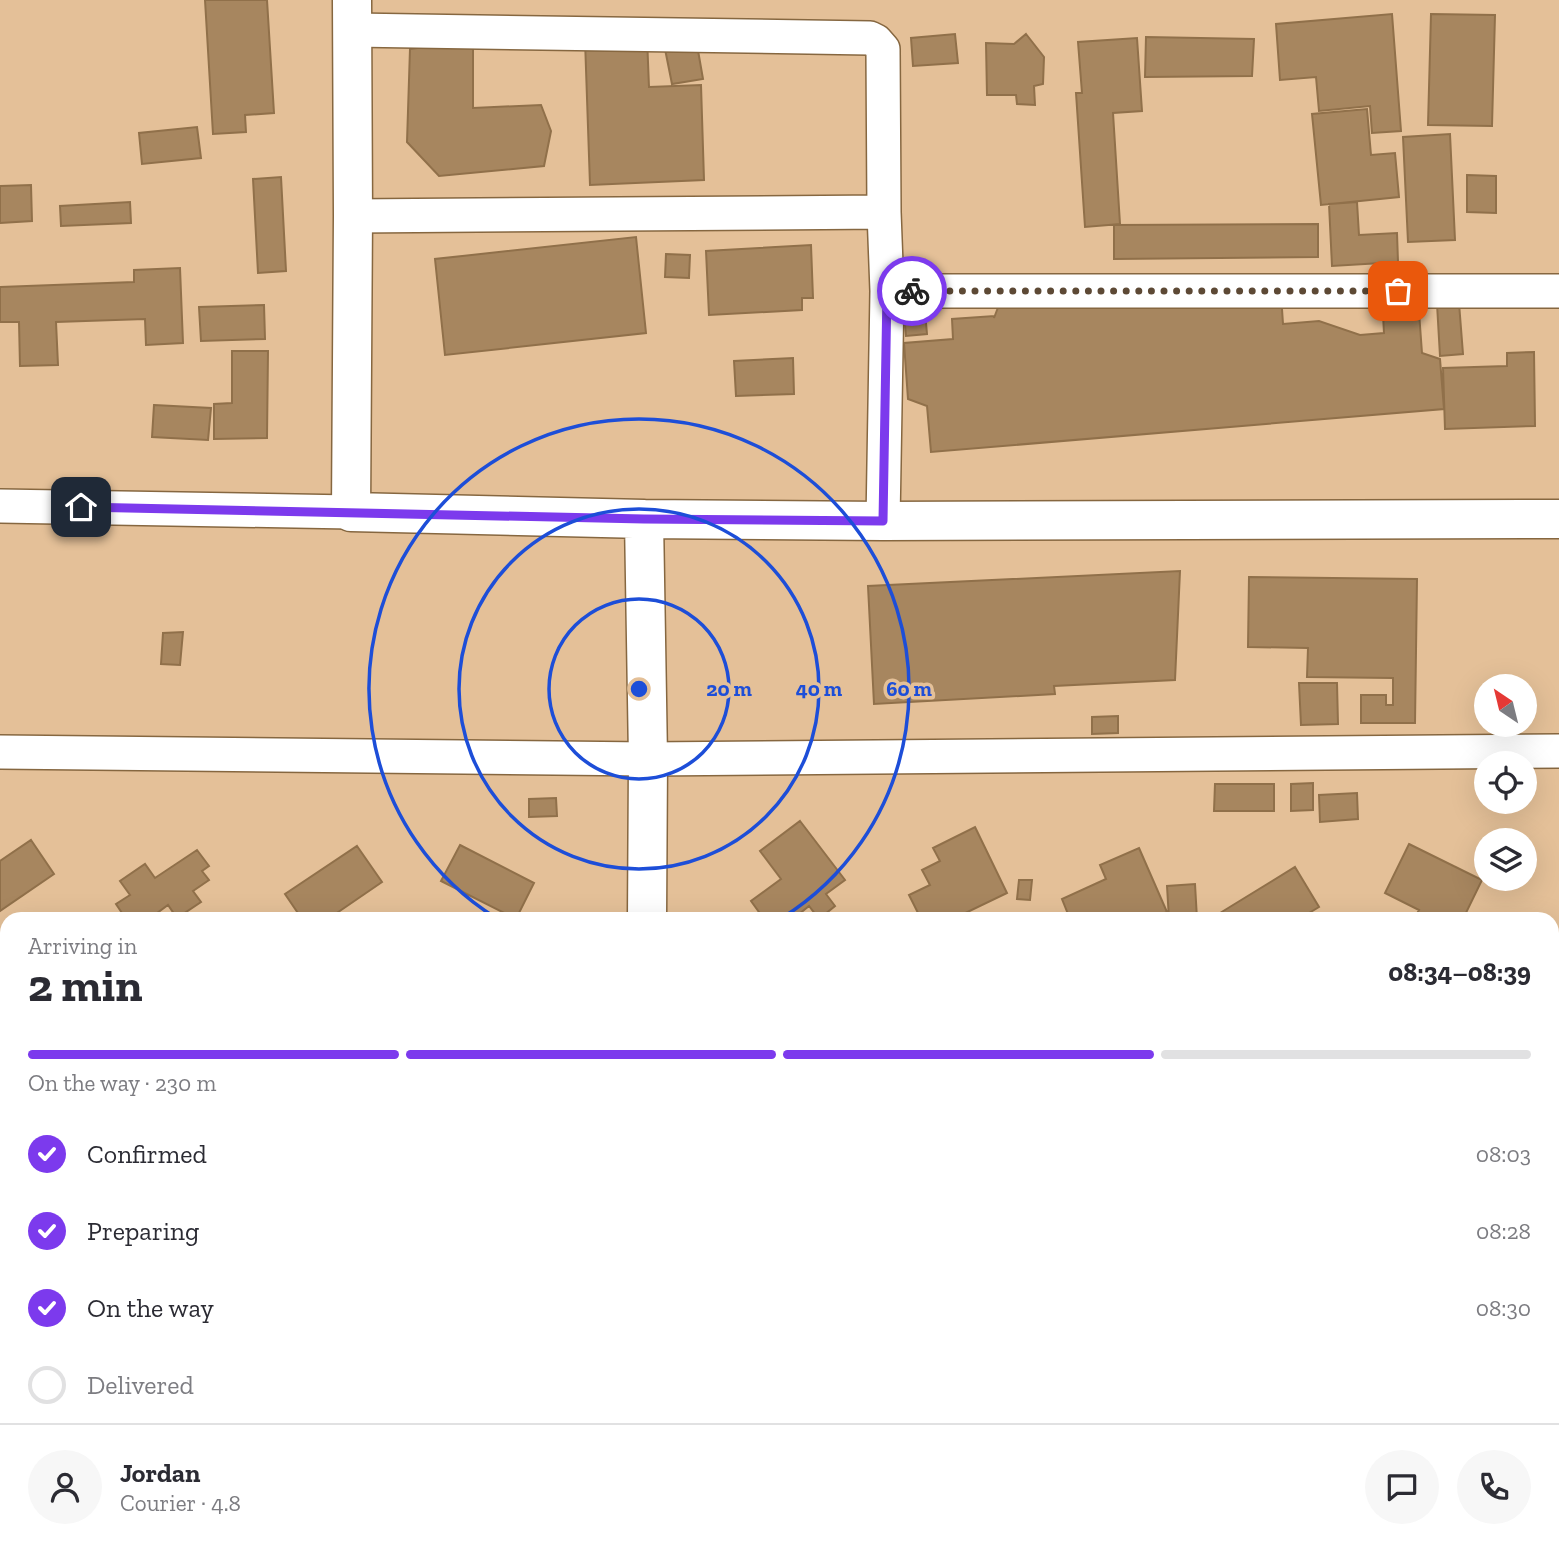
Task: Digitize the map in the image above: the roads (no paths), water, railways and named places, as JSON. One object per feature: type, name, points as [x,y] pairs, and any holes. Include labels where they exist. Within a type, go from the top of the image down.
[{"type":"street","points":[[351,512],[352,15],[870,38],[876,41],[883,49],[887,291],[883,521]]},
{"type":"street","points":[[353,216],[884,212]]},
{"type":"street","points":[[887,291],[1559,291]]},
{"type":"street","points":[[0,506],[883,521],[1559,519]]},
{"type":"street","points":[[644,519],[648,759],[647,912]]},
{"type":"street","points":[[0,752],[648,759],[1559,751]]}]
